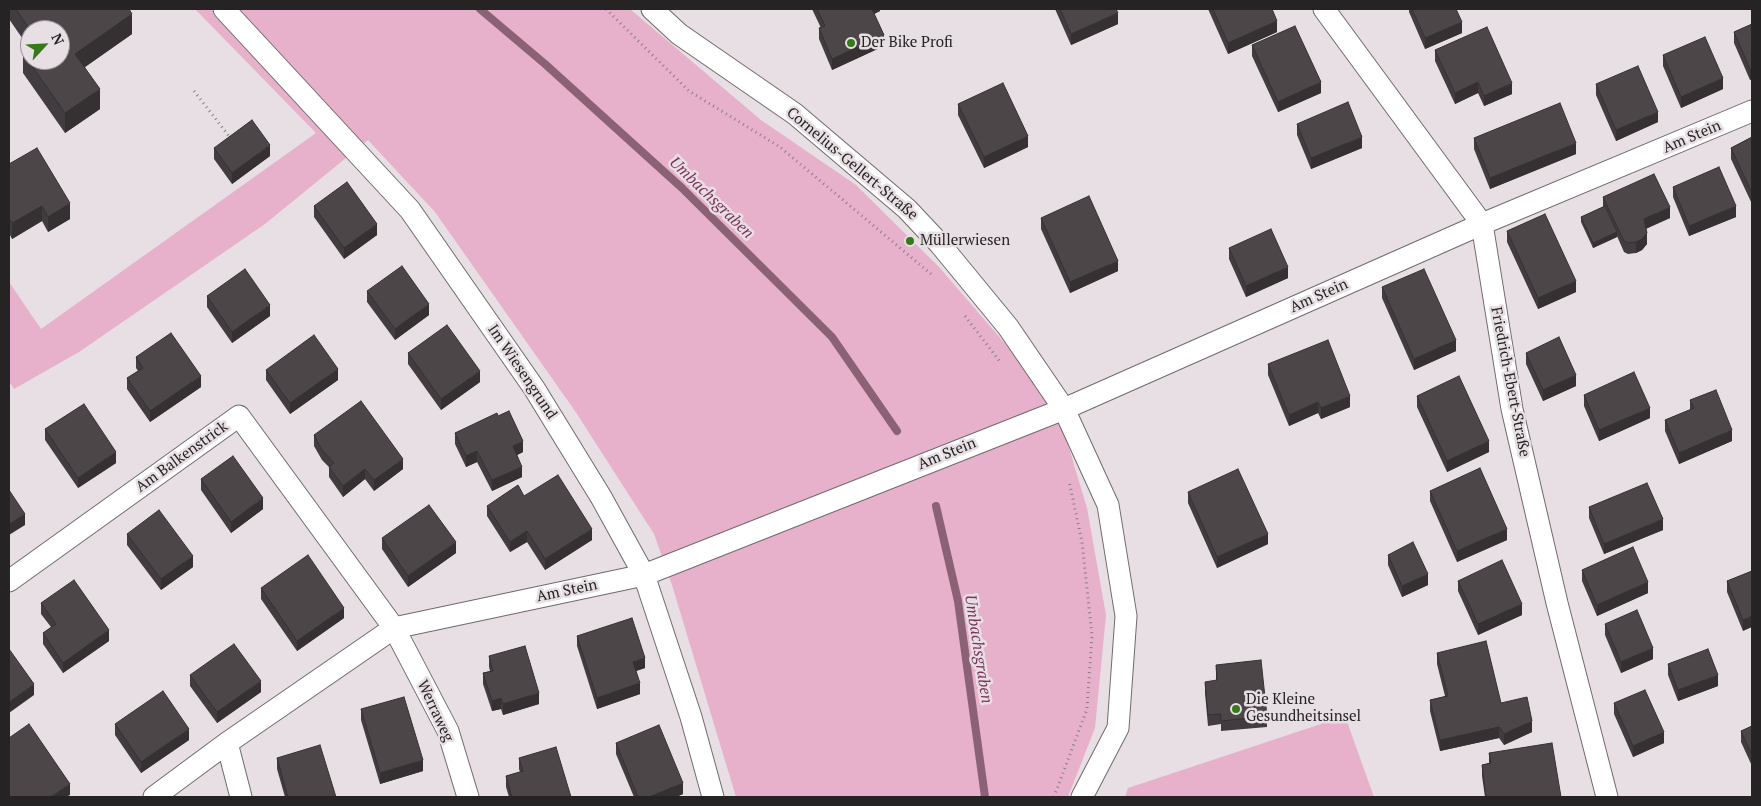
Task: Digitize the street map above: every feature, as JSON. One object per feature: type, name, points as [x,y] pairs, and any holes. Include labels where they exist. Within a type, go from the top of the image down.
[{"type":"street","name":"Im Wiesengrund","points":[[224,9],[410,210],[534,388],[601,497],[644,575],[691,717],[714,797]]},
{"type":"street","name":"Cornelius-Gellert-Straße","points":[[652,9],[679,34],[795,114],[907,209],[939,243],[1008,327],[1064,409],[1108,505],[1126,616],[1118,728],[1082,797]]},
{"type":"street","name":"Friedrich-Ebert-Straße","points":[[1324,9],[1482,224],[1512,409],[1607,797]]},
{"type":"street","name":"Am Stein","points":[[154,797],[226,743],[394,628],[644,575],[1064,409],[1482,224],[1752,111]]},
{"type":"street","name":"Am Balkenstrick","points":[[9,581],[239,416],[275,468],[394,628]]},
{"type":"street","name":"Werraweg","points":[[394,628],[448,731],[468,797]]},
{"type":"street","points":[[226,743],[241,797]]},
{"type":"path","points":[[606,9],[689,91],[780,147],[932,276]]},
{"type":"path","points":[[194,91],[234,144]]},
{"type":"path","points":[[961,310],[1006,370]]},
{"type":"path","points":[[1054,797],[1087,709],[1092,635],[1082,542],[1066,474]]},
{"type":"shaded area","points":[[195,9],[630,9],[761,120],[856,185],[939,267],[1014,354],[1061,421],[1087,508],[1106,615],[1095,728],[1068,797],[736,797],[672,585],[654,534],[575,411],[435,212],[368,140],[265,224],[79,352],[14,389],[9,381],[9,282],[41,329],[316,133]]},
{"type":"shaded area","points":[[1345,716],[1374,797],[1125,797],[1128,788]]},
{"type":"building","points":[[16,9],[129,9],[132,14],[75,54],[100,89],[65,113],[35,70],[70,70],[70,20],[23,20]]},
{"type":"building","points":[[817,9],[872,9],[884,35],[832,59],[819,28],[825,26]]},
{"type":"building","points":[[1060,9],[1116,9],[1118,13],[1071,34]]},
{"type":"building","points":[[1213,9],[1272,9],[1277,21],[1228,43]]},
{"type":"building","points":[[1412,9],[1456,9],[1462,22],[1425,38]]},
{"type":"building","points":[[1752,24],[1752,69],[1750,69],[1734,32]]},
{"type":"building","points":[[1295,26],[1321,82],[1278,102],[1252,45]]},
{"type":"building","points":[[1487,27],[1512,83],[1484,96],[1478,82],[1455,93],[1435,50]]},
{"type":"building","points":[[1705,37],[1723,78],[1681,97],[1663,55]]},
{"type":"building","points":[[1638,66],[1658,112],[1616,130],[1596,84]]},
{"type":"building","points":[[1003,83],[1028,136],[984,157],[958,104]]},
{"type":"building","points":[[1348,102],[1362,137],[1311,158],[1297,124]]},
{"type":"building","points":[[1560,103],[1576,143],[1490,178],[1474,138]]},
{"type":"building","points":[[252,120],[270,145],[232,173],[214,148]]},
{"type":"building","points":[[1752,137],[1752,193],[1731,148]]},
{"type":"building","points":[[37,148],[70,203],[48,217],[42,206],[12,223],[9,218],[9,164]]},
{"type":"building","points":[[1719,167],[1736,206],[1689,226],[1673,187]]},
{"type":"building","points":[[1654,174],[1670,207],[1644,219],[1647,233],[1642,239],[1628,243],[1624,241],[1603,197]]},
{"type":"building","points":[[347,182],[377,224],[344,248],[314,206]]},
{"type":"building","points":[[1089,196],[1118,261],[1070,282],[1041,218]]},
{"type":"building","points":[[1605,206],[1617,232],[1593,243],[1581,217]]},
{"type":"building","points":[[1545,214],[1576,281],[1538,298],[1507,231]]},
{"type":"building","points":[[1271,229],[1288,267],[1246,286],[1229,248]]},
{"type":"building","points":[[402,266],[429,304],[395,329],[367,291]]},
{"type":"building","points":[[245,269],[270,305],[232,332],[207,296]]},
{"type":"building","points":[[1424,269],[1456,340],[1414,359],[1382,287]]},
{"type":"building","points":[[447,325],[480,371],[441,399],[408,353]]},
{"type":"building","points":[[171,333],[201,376],[150,411],[127,378],[143,368],[136,357]]},
{"type":"building","points":[[314,335],[338,369],[290,403],[266,370]]},
{"type":"building","points":[[1559,337],[1576,375],[1543,390],[1526,353]]},
{"type":"building","points":[[1328,340],[1350,396],[1321,408],[1318,402],[1289,415],[1268,364]]},
{"type":"building","points":[[1634,372],[1650,408],[1599,430],[1584,395]]},
{"type":"building","points":[[1459,376],[1489,441],[1447,461],[1417,396]]},
{"type":"building","points":[[1716,390],[1732,430],[1679,453],[1665,420],[1694,408],[1690,400]]},
{"type":"building","points":[[361,401],[403,459],[374,480],[365,469],[343,486],[329,467],[334,463],[322,450],[314,435]]},
{"type":"building","points":[[84,404],[116,452],[78,478],[45,429]]},
{"type":"building","points":[[509,411],[523,441],[513,446],[522,467],[492,480],[477,451],[466,456],[455,433],[497,413],[498,416]]},
{"type":"building","points":[[233,456],[263,498],[231,522],[201,479]]},
{"type":"building","points":[[1480,468],[1507,529],[1457,551],[1430,491]]},
{"type":"building","points":[[1238,469],[1268,534],[1217,557],[1188,492]]},
{"type":"building","points":[[558,475],[592,529],[545,559],[527,531],[510,542],[487,506],[518,485],[524,496]]},
{"type":"building","points":[[1647,483],[1663,519],[1604,544],[1589,507]]},
{"type":"building","points":[[9,490],[25,514],[9,524]]},
{"type":"building","points":[[429,505],[456,542],[408,576],[382,538]]},
{"type":"building","points":[[159,510],[193,556],[161,579],[127,534]]},
{"type":"building","points":[[1413,542],[1428,574],[1402,586],[1388,555]]},
{"type":"building","points":[[1633,547],[1648,582],[1597,605],[1582,570]]},
{"type":"building","points":[[308,555],[344,608],[297,641],[261,588]]},
{"type":"building","points":[[1502,560],[1522,604],[1478,624],[1458,581]]},
{"type":"building","points":[[1752,571],[1752,616],[1743,620],[1727,581]]},
{"type":"building","points":[[74,580],[109,630],[63,663],[43,633],[56,624],[41,603]]},
{"type":"building","points":[[1637,610],[1653,648],[1621,662],[1605,624]]},
{"type":"building","points":[[632,618],[645,658],[633,662],[640,683],[597,698],[577,636]]},
{"type":"building","points":[[1486,641],[1501,703],[1527,697],[1532,721],[1504,734],[1499,727],[1440,740],[1430,700],[1448,696],[1437,653]]},
{"type":"building","points":[[234,644],[261,681],[217,712],[190,675]]},
{"type":"building","points":[[525,646],[539,693],[503,704],[501,698],[492,701],[483,673],[493,671],[489,656]]},
{"type":"building","points":[[9,649],[34,684],[9,702]]},
{"type":"building","points":[[1708,649],[1718,675],[1678,690],[1668,664]]},
{"type":"building","name":"Die Kleine Gesundheitsinsel","points":[[1261,660],[1267,716],[1221,721],[1221,714],[1208,715],[1205,682],[1217,680],[1216,665]]},
{"type":"building","points":[[1645,690],[1664,732],[1633,746],[1614,703]]},
{"type":"building","points":[[163,691],[189,729],[141,762],[115,724]]},
{"type":"building","points":[[404,697],[423,760],[380,773],[361,709]]},
{"type":"building","points":[[29,724],[70,784],[50,797],[9,797],[9,738]]},
{"type":"building","points":[[659,725],[683,783],[649,797],[638,797],[616,743]]},
{"type":"building","points":[[1752,726],[1752,755],[1741,731]]},
{"type":"building","points":[[1552,743],[1561,797],[1486,797],[1482,765],[1491,763],[1489,753]]},
{"type":"building","points":[[320,745],[336,797],[288,797],[277,758]]},
{"type":"building","points":[[556,747],[571,797],[512,797],[506,776],[523,771],[519,758]]},
{"type":"waterway","name":"Umbachsgraben","points":[[480,9],[545,64],[682,188],[832,337],[897,431]]},
{"type":"waterway","name":"Umbachsgraben","points":[[936,506],[958,601],[985,797]]},
{"type":"place","name":"Der Bike Profi","points":[[851,43]]},
{"type":"place","name":"Müllerwiesen","points":[[910,241]]},
{"type":"place","name":"Die Kleine Gesundheitsinsel","points":[[1236,709]]}]
